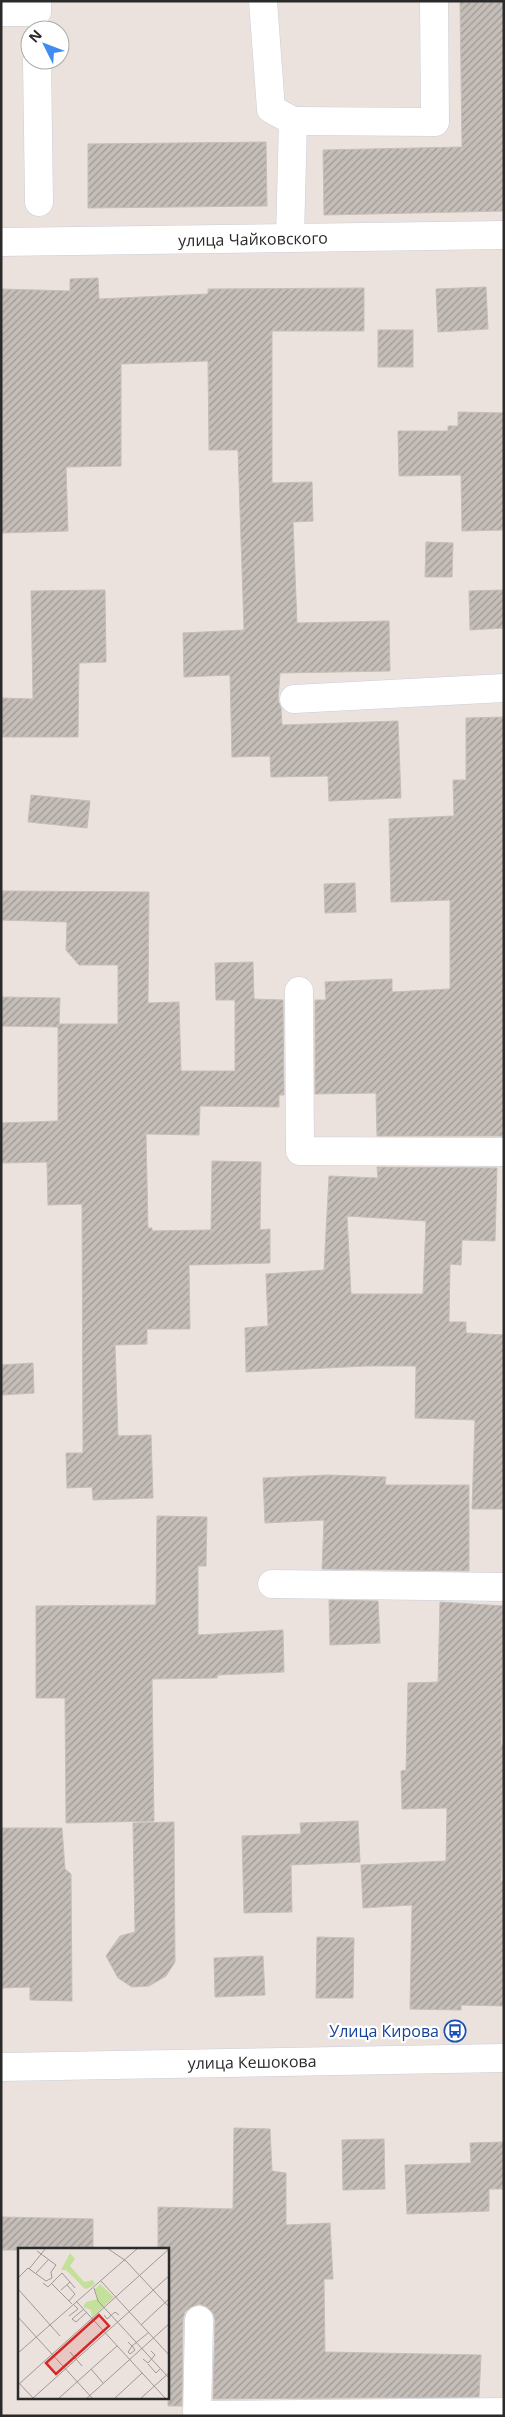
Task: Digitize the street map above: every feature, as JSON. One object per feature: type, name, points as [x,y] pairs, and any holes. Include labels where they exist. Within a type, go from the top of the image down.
[{"type":"street","points":[[263,1],[271,109],[293,121],[434,122],[434,1]]},
{"type":"street","points":[[1,12],[37,14]]},
{"type":"street","points":[[37,70],[38,202]]},
{"type":"street","points":[[290,238],[293,121]]},
{"type":"street","name":"улица Чайковского","points":[[1,242],[504,235]]},
{"type":"street","points":[[294,699],[504,688]]},
{"type":"street","points":[[299,991],[300,1151],[504,1152]]},
{"type":"street","points":[[272,1584],[504,1587]]},
{"type":"street","name":"улица Кешокова","points":[[1,2067],[504,2058]]},
{"type":"street","points":[[199,2320],[197,2415],[504,2412]]},
{"type":"building","points":[[460,1],[504,1],[504,211],[324,215],[323,150],[462,147]]},
{"type":"building","points":[[266,142],[267,206],[88,208],[88,144]]},
{"type":"building","points":[[98,278],[99,299],[208,294],[208,289],[364,288],[364,331],[272,331],[272,483],[312,482],[313,521],[293,522],[297,623],[389,621],[390,671],[280,673],[278,700],[281,708],[282,725],[398,721],[401,798],[329,801],[328,776],[271,777],[270,756],[232,757],[230,675],[184,677],[183,633],[244,630],[238,450],[209,450],[208,361],[121,364],[121,466],[66,467],[68,531],[1,533],[1,289],[70,291],[70,279]]},
{"type":"building","points":[[486,287],[488,329],[438,332],[436,289]]},
{"type":"building","points":[[378,330],[413,330],[413,367],[378,367]]},
{"type":"building","points":[[458,412],[504,413],[504,530],[462,531],[461,475],[399,476],[398,431],[448,431],[448,426],[458,426]]},
{"type":"building","points":[[426,542],[453,543],[452,577],[425,577]]},
{"type":"building","points":[[105,590],[106,662],[79,663],[78,737],[1,737],[1,698],[33,699],[31,591]]},
{"type":"building","points":[[504,590],[504,628],[470,630],[469,591]]},
{"type":"building","points":[[504,717],[504,1136],[377,1136],[376,1093],[315,1094],[315,1000],[326,1000],[325,982],[392,979],[392,992],[450,989],[450,900],[391,902],[389,819],[454,816],[453,780],[466,780],[466,718]]},
{"type":"building","points":[[31,795],[90,801],[87,828],[28,822]]},
{"type":"building","points":[[355,883],[356,912],[325,913],[324,884]]},
{"type":"building","points":[[1,891],[149,892],[148,1003],[179,1002],[181,1071],[235,1071],[235,1000],[216,1000],[215,963],[253,962],[254,999],[283,1000],[284,1095],[279,1095],[279,1107],[200,1106],[199,1135],[146,1134],[148,1228],[152,1228],[152,1231],[211,1230],[212,1161],[261,1162],[260,1230],[270,1229],[270,1263],[189,1265],[190,1329],[147,1329],[147,1344],[115,1345],[118,1436],[151,1435],[153,1498],[93,1500],[92,1487],[67,1488],[66,1453],[83,1453],[82,1204],[48,1205],[47,1162],[1,1163],[1,1123],[58,1121],[58,1027],[1,1026],[1,997],[60,998],[59,1024],[118,1024],[118,965],[79,965],[66,950],[67,922],[1,920]]},
{"type":"building","points":[[377,1167],[497,1168],[495,1241],[462,1240],[461,1265],[450,1264],[449,1322],[466,1322],[466,1333],[504,1335],[504,1509],[472,1509],[475,1420],[415,1418],[416,1366],[366,1366],[246,1372],[245,1328],[268,1326],[266,1274],[324,1270],[329,1176],[378,1178]],"holes":[[[347,1216],[426,1221],[423,1294],[351,1294]]]},
{"type":"building","points":[[33,1363],[34,1393],[1,1395],[1,1365]]},
{"type":"building","points":[[328,1475],[386,1477],[385,1485],[469,1485],[469,1571],[322,1569],[324,1520],[265,1523],[263,1478]]},
{"type":"building","points":[[157,1516],[207,1517],[206,1566],[198,1566],[198,1635],[283,1630],[284,1672],[218,1675],[217,1678],[152,1679],[154,1821],[66,1823],[65,1698],[36,1698],[36,1606],[156,1605]]},
{"type":"building","points":[[329,1600],[378,1601],[380,1643],[330,1645]]},
{"type":"building","points":[[440,1602],[504,1606],[501,1745],[504,1745],[501,1881],[504,1881],[504,2006],[461,2005],[461,2010],[410,2009],[412,1905],[363,1908],[361,1865],[446,1861],[447,1808],[402,1809],[401,1771],[406,1770],[408,1683],[438,1682]]},
{"type":"building","points":[[358,1821],[360,1862],[291,1865],[292,1912],[244,1913],[242,1836],[301,1834],[300,1823]]},
{"type":"building","points":[[174,1822],[175,1962],[166,1976],[149,1986],[132,1987],[118,1978],[106,1956],[120,1936],[135,1932],[133,1823]]},
{"type":"building","points":[[1,1828],[62,1828],[65,1869],[71,1874],[72,2001],[30,2000],[30,1987],[1,1988]]},
{"type":"building","points":[[317,1937],[354,1938],[353,1998],[316,1998]]},
{"type":"building","points":[[263,1956],[265,1995],[215,1997],[214,1958]]},
{"type":"building","points":[[234,2128],[270,2129],[272,2171],[286,2173],[286,2225],[330,2223],[333,2279],[324,2279],[325,2352],[481,2355],[479,2397],[213,2399],[215,2320],[213,2313],[207,2307],[199,2304],[185,2312],[183,2319],[182,2406],[168,2406],[169,2248],[158,2248],[158,2207],[233,2209]]},
{"type":"building","points":[[384,2139],[385,2189],[343,2190],[342,2140]]},
{"type":"building","points":[[504,2142],[504,2189],[489,2189],[489,2211],[407,2214],[405,2165],[471,2163],[470,2143]]},
{"type":"building","points":[[1,2217],[93,2219],[93,2248],[18,2248],[18,2250],[1,2250]]},
{"type":"place","name":"Улица Кирова","points":[[455,2031]]}]
